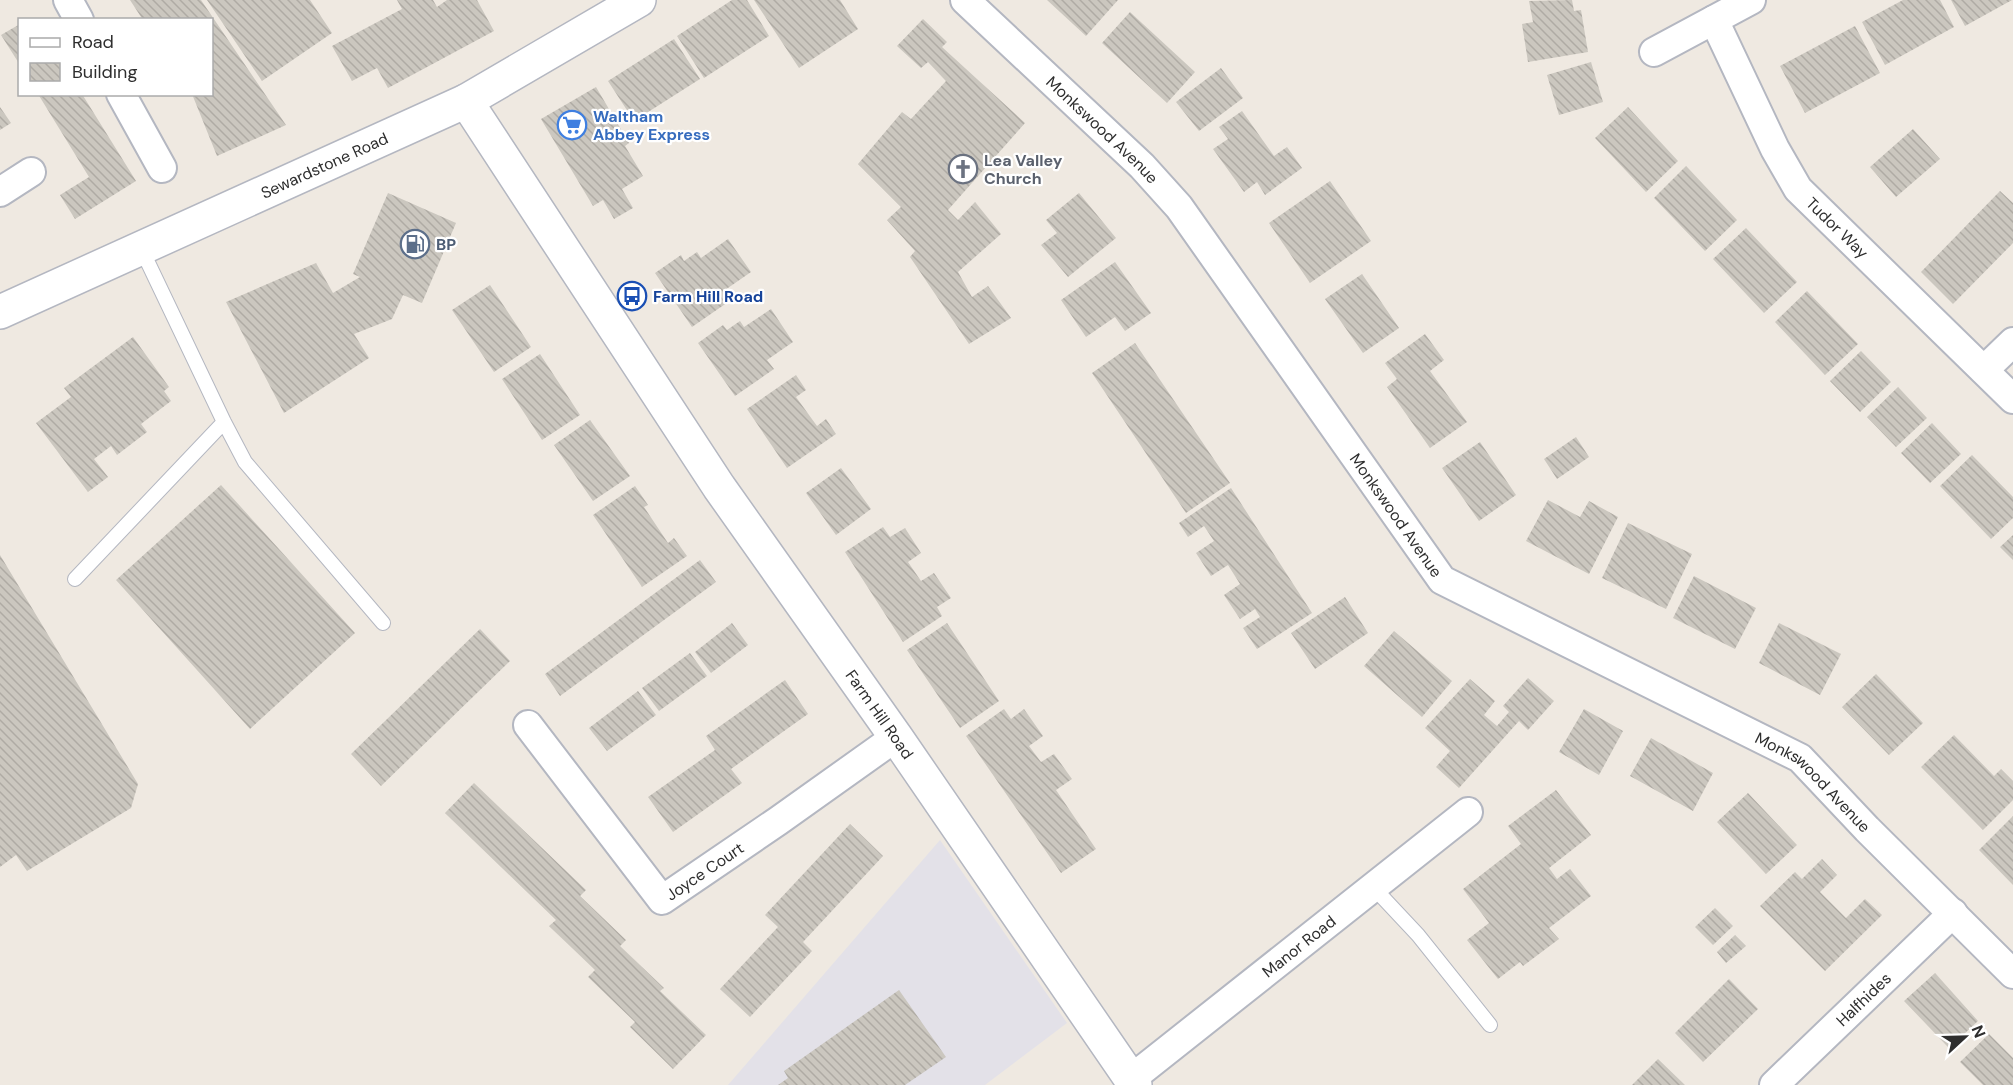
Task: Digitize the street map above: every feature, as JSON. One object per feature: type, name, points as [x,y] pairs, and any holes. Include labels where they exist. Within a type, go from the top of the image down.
[{"type":"street","points":[[68,0],[78,18]]},
{"type":"street","name":"Sewardstone Road","points":[[0,312],[466,101],[639,0]]},
{"type":"street","name":"Monkswood Avenue","points":[[965,0],[1142,166],[1179,207],[1442,580],[1800,758],[1867,829],[2013,974]]},
{"type":"street","points":[[1654,52],[1751,0]]},
{"type":"street","name":"Tudor Way","points":[[1714,20],[1775,149],[1798,189],[2013,399]]},
{"type":"street","points":[[122,96],[162,168]]},
{"type":"street","name":"Farm Hill Road","points":[[466,101],[719,486],[896,737],[1133,1082]]},
{"type":"street","points":[[0,192],[31,172]]},
{"type":"street","points":[[1984,370],[2013,342]]},
{"type":"street","name":"Joyce Court","points":[[528,725],[662,900],[896,737]]},
{"type":"street","name":"Manor Road","points":[[1133,1082],[1468,812]]},
{"type":"street","name":"Halfhides","points":[[1774,1085],[1953,913]]},
{"type":"lane","points":[[141,248],[245,462],[383,623]]},
{"type":"lane","points":[[75,579],[224,422]]},
{"type":"lane","points":[[1374,887],[1418,935],[1490,1025]]},
{"type":"shaded area","points":[[940,840],[1067,1023],[985,1085],[728,1085]]},
{"type":"building","points":[[130,0],[201,0],[286,125],[217,156],[193,96],[213,96],[213,18],[142,18]]},
{"type":"building","points":[[207,0],[310,0],[332,33],[262,81]]},
{"type":"building","points":[[397,0],[433,0],[437,7],[447,0],[477,0],[494,31],[388,88],[377,68],[352,81],[332,46],[402,9]]},
{"type":"building","points":[[732,0],[747,0],[769,36],[704,78],[677,36]]},
{"type":"building","points":[[754,0],[840,0],[858,29],[799,68]]},
{"type":"building","points":[[1047,0],[1118,0],[1086,36]]},
{"type":"building","points":[[1572,0],[1574,11],[1581,10],[1588,52],[1528,62],[1522,24],[1533,22],[1529,1]]},
{"type":"building","points":[[1903,0],[1940,0],[1954,27],[1885,65],[1862,22]]},
{"type":"building","points":[[1951,0],[2012,0],[1965,26]]},
{"type":"building","points":[[1130,12],[1195,72],[1167,103],[1102,43]]},
{"type":"building","points":[[923,19],[947,42],[942,47],[1025,123],[948,210],[958,220],[975,202],[1001,234],[958,272],[972,297],[988,286],[1011,318],[969,344],[910,257],[915,251],[887,220],[901,207],[858,164],[902,112],[911,119],[946,81],[928,62],[921,68],[897,46]]},
{"type":"building","points":[[18,25],[18,62],[1,35]]},
{"type":"building","points":[[1855,26],[1880,73],[1805,113],[1780,66]]},
{"type":"building","points":[[674,39],[700,79],[634,121],[608,81]]},
{"type":"building","points":[[1591,62],[1603,102],[1559,115],[1547,75]]},
{"type":"building","points":[[1221,68],[1243,98],[1199,131],[1176,102]]},
{"type":"building","points":[[596,87],[629,143],[625,146],[643,176],[622,189],[633,208],[614,219],[603,200],[593,206],[541,119]]},
{"type":"building","points":[[39,96],[83,96],[136,181],[75,219],[60,195],[89,177]]},
{"type":"building","points":[[0,107],[11,123],[0,130]]},
{"type":"building","points":[[1628,107],[1678,161],[1646,192],[1595,138]]},
{"type":"building","points":[[1242,111],[1274,156],[1287,147],[1302,168],[1265,195],[1257,182],[1244,192],[1213,149],[1228,139],[1219,127]]},
{"type":"building","points":[[1913,129],[1940,159],[1896,197],[1870,167]]},
{"type":"building","points":[[1686,166],[1737,220],[1705,251],[1654,198]]},
{"type":"building","points":[[1330,181],[1371,241],[1310,283],[1269,223]]},
{"type":"building","points":[[2000,191],[2013,203],[2013,243],[1953,304],[1921,272]]},
{"type":"building","points":[[388,193],[456,223],[422,303],[403,295],[392,319],[354,334],[369,358],[284,413],[226,302],[316,263],[333,293],[360,277],[353,274]]},
{"type":"building","points":[[1079,193],[1116,238],[1068,277],[1041,245],[1057,233],[1046,220]]},
{"type":"building","points":[[1746,228],[1797,282],[1764,313],[1713,259]]},
{"type":"building","points":[[728,239],[751,272],[725,290],[731,300],[692,327],[655,273],[681,255],[684,261],[697,252],[701,258]]},
{"type":"building","points":[[1115,262],[1151,313],[1125,331],[1115,317],[1086,337],[1061,300]]},
{"type":"building","points":[[1362,274],[1399,328],[1363,353],[1325,299]]},
{"type":"building","points":[[490,285],[531,347],[494,372],[452,310]]},
{"type":"building","points":[[1807,291],[1858,344],[1825,375],[1775,322]]},
{"type":"building","points":[[771,309],[793,342],[767,360],[774,369],[735,396],[698,343],[723,325],[727,330],[740,321],[744,327]]},
{"type":"building","points":[[1425,334],[1444,360],[1430,371],[1467,422],[1430,448],[1387,387],[1397,379],[1385,363]]},
{"type":"building","points":[[133,337],[169,387],[164,391],[171,401],[141,424],[147,432],[117,455],[111,446],[94,459],[108,477],[88,492],[36,423],[71,397],[64,388]]},
{"type":"building","points":[[1135,343],[1230,483],[1186,513],[1092,373]]},
{"type":"building","points":[[1861,351],[1891,382],[1860,412],[1830,381]]},
{"type":"building","points":[[540,354],[580,415],[542,440],[502,379]]},
{"type":"building","points":[[796,375],[806,390],[796,397],[817,426],[826,419],[836,434],[787,468],[747,409]]},
{"type":"building","points":[[1898,387],[1927,418],[1896,447],[1867,417]]},
{"type":"building","points":[[590,420],[630,476],[593,501],[554,445]]},
{"type":"building","points":[[1932,423],[1961,454],[1930,483],[1901,453]]},
{"type":"building","points":[[1576,437],[1589,457],[1557,479],[1544,459]]},
{"type":"building","points":[[1480,442],[1516,495],[1479,521],[1442,468]]},
{"type":"building","points":[[1972,455],[2013,497],[2013,518],[1991,539],[1940,486]]},
{"type":"building","points":[[841,468],[871,509],[836,535],[806,493]]},
{"type":"building","points":[[221,485],[355,633],[250,729],[116,580]]},
{"type":"building","points":[[635,486],[648,505],[644,507],[668,543],[674,538],[687,556],[642,587],[593,515]]},
{"type":"building","points":[[1231,488],[1312,613],[1257,649],[1243,628],[1260,617],[1255,609],[1240,619],[1224,595],[1240,584],[1228,565],[1211,576],[1196,553],[1214,541],[1204,526],[1188,537],[1179,523]]},
{"type":"building","points":[[1548,500],[1580,517],[1589,501],[1618,517],[1589,574],[1526,541]]},
{"type":"building","points":[[1628,523],[1692,554],[1666,609],[1602,578]]},
{"type":"building","points":[[883,527],[890,537],[905,528],[921,553],[908,562],[921,581],[934,573],[951,598],[937,607],[942,616],[903,642],[845,552]]},
{"type":"building","points":[[2013,535],[2013,560],[2000,547]]},
{"type":"building","points":[[0,555],[138,784],[131,808],[27,871],[16,855],[0,867]]},
{"type":"building","points":[[700,560],[716,582],[560,696],[545,674]]},
{"type":"building","points":[[1694,576],[1756,608],[1735,649],[1673,618]]},
{"type":"building","points":[[1345,597],[1368,633],[1315,669],[1291,633]]},
{"type":"building","points":[[732,623],[748,645],[711,673],[695,652]]},
{"type":"building","points":[[947,623],[999,701],[960,728],[907,650]]},
{"type":"building","points":[[1779,623],[1841,654],[1820,695],[1759,663]]},
{"type":"building","points":[[480,629],[510,661],[381,786],[351,754]]},
{"type":"building","points":[[1394,631],[1452,681],[1422,717],[1364,666]]},
{"type":"building","points":[[690,653],[707,676],[659,711],[642,688]]},
{"type":"building","points":[[1876,674],[1923,723],[1889,755],[1842,707]]},
{"type":"building","points":[[1528,678],[1554,701],[1528,730],[1519,721],[1459,788],[1436,767],[1450,751],[1425,728],[1470,679],[1495,701],[1484,715],[1497,726],[1509,712],[1503,706]]},
{"type":"building","points":[[785,680],[808,714],[731,769],[742,783],[673,832],[648,797],[715,750],[706,736]]},
{"type":"building","points":[[638,691],[656,715],[607,751],[589,728]]},
{"type":"building","points":[[1004,709],[1011,719],[1024,709],[1043,736],[1029,746],[1041,762],[1054,754],[1072,779],[1056,790],[1096,849],[1061,873],[966,736]]},
{"type":"building","points":[[1584,709],[1623,731],[1599,775],[1559,752]]},
{"type":"building","points":[[1954,735],[1994,776],[2001,769],[2013,781],[2013,800],[1983,830],[1921,767]]},
{"type":"building","points":[[1651,738],[1713,773],[1693,811],[1630,776]]},
{"type":"building","points":[[474,783],[586,890],[580,896],[626,940],[620,946],[664,988],[660,991],[706,1035],[673,1069],[630,1027],[635,1022],[588,977],[595,970],[549,926],[556,920],[445,813]]},
{"type":"building","points":[[1556,790],[1591,835],[1549,868],[1557,879],[1570,869],[1591,896],[1549,928],[1559,939],[1523,966],[1520,962],[1498,979],[1467,940],[1489,923],[1463,889],[1521,844],[1508,826]]},
{"type":"building","points":[[1748,793],[1797,845],[1766,874],[1717,822]]},
{"type":"building","points":[[2013,816],[2013,885],[1979,850]]},
{"type":"building","points":[[850,824],[883,856],[803,942],[812,951],[750,1017],[720,989],[778,927],[765,915]]},
{"type":"building","points":[[1822,859],[1837,875],[1820,892],[1846,918],[1865,899],[1882,915],[1825,971],[1760,906],[1795,872],[1802,879]]},
{"type":"building","points":[[1715,908],[1733,926],[1713,945],[1695,927]]},
{"type":"building","points":[[1735,935],[1746,946],[1726,963],[1717,952]]},
{"type":"building","points":[[1935,973],[1978,1021],[1949,1048],[1904,1001]]},
{"type":"building","points":[[1729,979],[1758,1009],[1703,1062],[1675,1033]]},
{"type":"building","points":[[899,990],[946,1057],[905,1085],[778,1085],[788,1078],[784,1071]]},
{"type":"building","points":[[1989,1034],[2013,1058],[2013,1085],[1983,1085],[1960,1062]]},
{"type":"building","points":[[1658,1059],[1685,1085],[1632,1085]]},
{"type":"place","name":"Waltham Abbey Express","points":[[572,125]]},
{"type":"place","name":"Lea Valley Church","points":[[963,169]]},
{"type":"place","name":"BP","points":[[415,244]]},
{"type":"place","name":"Farm Hill Road","points":[[632,296]]}]
